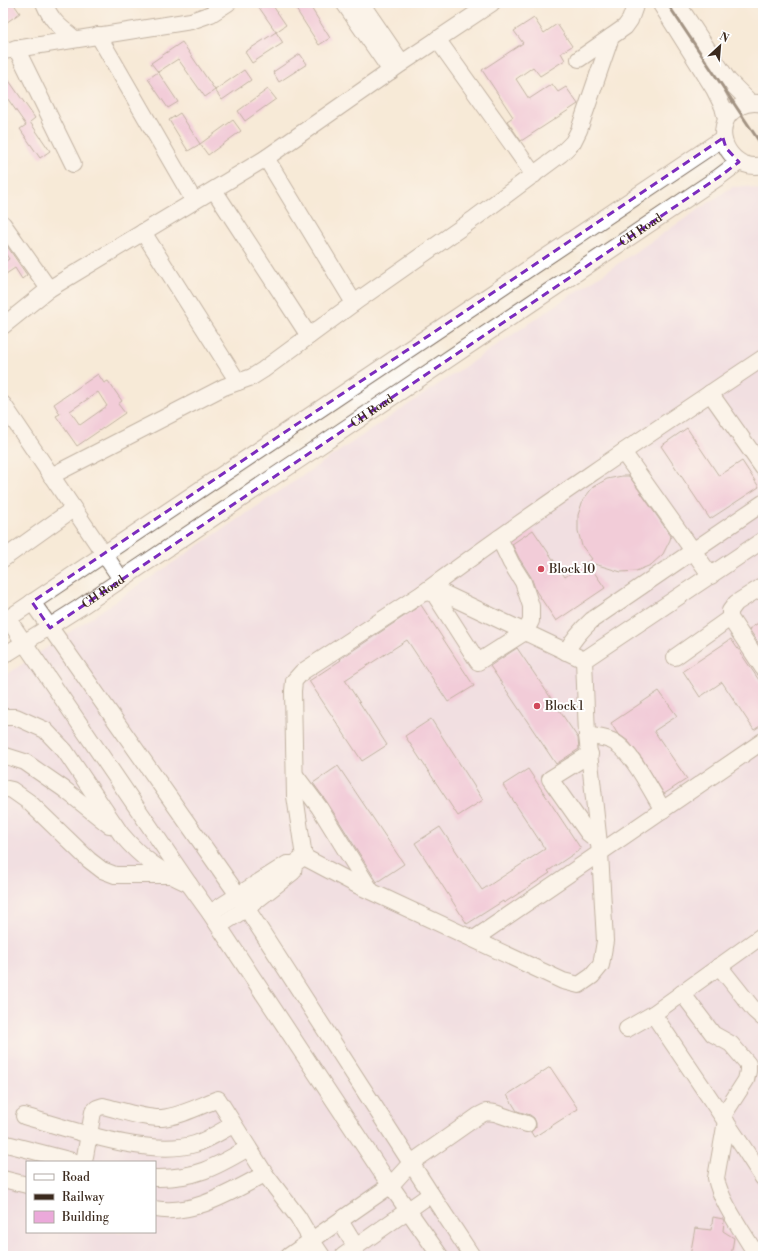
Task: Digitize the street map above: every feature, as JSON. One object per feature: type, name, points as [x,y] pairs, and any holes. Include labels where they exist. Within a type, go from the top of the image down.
[{"type":"street","points":[[44,3],[54,21],[76,39]]},
{"type":"street","points":[[73,164],[9,50],[191,21],[211,14],[228,3]]},
{"type":"street","points":[[344,3],[396,67]]},
{"type":"street","points":[[361,3],[396,67]]},
{"type":"street","points":[[3,326],[49,289],[266,158],[396,67],[492,3]]},
{"type":"street","points":[[579,59],[625,27],[630,20],[636,3]]},
{"type":"street","points":[[660,3],[714,89],[723,107],[726,119],[723,138],[726,148],[732,156],[740,162],[749,166],[762,167]]},
{"type":"street","points":[[677,3],[728,80],[757,104]]},
{"type":"street","points":[[98,35],[194,201]]},
{"type":"street","points":[[51,476],[224,387],[252,377],[534,175],[561,154],[573,142],[580,130],[611,37]]},
{"type":"street","points":[[437,39],[534,175]]},
{"type":"street","points":[[726,119],[733,111],[741,106],[757,104]]},
{"type":"street","points":[[440,1256],[390,1185],[215,919],[24,642],[6,620],[723,138]]},
{"type":"street","points":[[266,158],[354,303]]},
{"type":"street","name":"CH Road","points":[[3,656],[24,642],[50,628],[120,579],[719,178],[740,162]]},
{"type":"street","points":[[214,190],[310,336]]},
{"type":"street","points":[[3,224],[49,289]]},
{"type":"street","points":[[143,232],[238,382]]},
{"type":"street","points":[[215,919],[247,908],[293,872],[299,860],[295,796],[293,691],[294,681],[302,672],[428,592],[499,538],[623,452],[763,358]]},
{"type":"street","points":[[710,393],[763,468]]},
{"type":"street","points":[[3,404],[120,579]]},
{"type":"street","points":[[623,452],[710,576]]},
{"type":"street","points":[[566,652],[572,641],[592,620],[763,503]]},
{"type":"street","points":[[3,559],[73,509]]},
{"type":"street","points":[[428,592],[478,662],[525,632],[530,621],[531,606],[523,582],[511,563],[499,538]]},
{"type":"street","points":[[584,660],[763,540]]},
{"type":"street","points":[[763,586],[736,603],[730,610],[730,618],[763,668]]},
{"type":"street","points":[[428,592],[445,594],[584,660]]},
{"type":"street","points":[[32,602],[247,908],[472,1256]]},
{"type":"street","points":[[675,657],[730,618]]},
{"type":"street","points":[[215,919],[238,895],[287,864],[299,860],[371,891],[563,981],[579,985],[592,976],[601,965],[605,941],[599,846],[587,735],[584,660]]},
{"type":"street","points":[[3,717],[16,717],[45,730],[65,751],[122,834],[146,860],[168,875],[190,884]]},
{"type":"street","points":[[587,735],[613,742],[622,748],[630,756],[663,810]]},
{"type":"street","points":[[474,939],[599,846],[663,810],[763,741]]},
{"type":"street","points":[[590,754],[550,779],[588,833],[593,837],[599,846]]},
{"type":"street","points":[[3,755],[25,762],[64,789],[122,834]]},
{"type":"street","points":[[295,775],[318,807],[371,891]]},
{"type":"street","points":[[3,788],[12,790],[29,802],[89,860],[102,870],[115,875],[168,875]]},
{"type":"street","points":[[627,1029],[654,1014],[763,935]]},
{"type":"street","points":[[719,966],[754,1010],[763,1018]]},
{"type":"street","points":[[682,993],[713,1034],[731,1044],[748,1064],[746,1080],[724,1118],[716,1178],[722,1197],[757,1256]]},
{"type":"street","points":[[654,1014],[763,1178]]},
{"type":"street","points":[[84,1161],[93,1112],[97,1108],[104,1106],[161,1118],[175,1116],[218,1099],[265,1174],[298,1217],[322,1256]]},
{"type":"street","points":[[289,1256],[390,1185],[411,1163],[478,1116],[486,1112],[494,1113],[527,1124]]},
{"type":"street","points":[[24,1116],[89,1135],[140,1146],[168,1148],[195,1144],[233,1125]]},
{"type":"street","points":[[3,1143],[72,1161]]},
{"type":"street","points":[[156,1178],[171,1179],[199,1173],[215,1167],[248,1148]]},
{"type":"street","points":[[156,1209],[179,1210],[205,1204],[265,1174]]},
{"type":"street","points":[[3,1179],[26,1185]]},
{"type":"street","points":[[343,1256],[431,1194]]},
{"type":"street","points":[[340,1221],[356,1247]]},
{"type":"highlighted area","points":[[723,138],[726,148],[739,162],[719,177],[50,628],[32,602]]},
{"type":"shaded area","points":[[746,186],[763,191],[763,1256],[3,1256],[3,677],[732,187]]},
{"type":"building","points":[[3,3],[13,3],[20,13],[3,25]]},
{"type":"building","points":[[256,3],[271,3],[286,25],[276,32]]},
{"type":"building","points":[[292,3],[308,3],[330,38],[319,45]]},
{"type":"building","points":[[534,18],[544,33],[557,24],[572,46],[561,53],[565,60],[540,76],[533,67],[516,79],[529,99],[552,84],[558,92],[566,87],[578,104],[521,141],[507,121],[513,117],[482,70],[523,43],[514,31]]},
{"type":"building","points":[[276,32],[283,43],[252,63],[245,52]]},
{"type":"building","points":[[182,42],[215,90],[205,97],[178,59],[158,72],[151,63]]},
{"type":"building","points":[[300,54],[307,64],[279,82],[273,72]]},
{"type":"building","points":[[244,70],[251,80],[222,100],[215,90]]},
{"type":"building","points":[[3,72],[35,118],[30,122],[50,151],[40,158],[20,129],[26,125],[3,92]]},
{"type":"building","points":[[158,72],[178,102],[168,108],[148,79]]},
{"type":"building","points":[[268,89],[276,99],[245,121],[238,111]]},
{"type":"building","points":[[180,113],[200,144],[188,151],[169,120]]},
{"type":"building","points":[[233,120],[241,131],[208,155],[200,144]]},
{"type":"building","points":[[7,246],[27,275],[22,279],[15,268],[6,274],[3,270],[3,263],[9,259],[3,250]]},
{"type":"building","points":[[98,374],[104,383],[108,381],[122,401],[118,404],[125,413],[77,446],[56,416],[60,414],[54,404]],"holes":[[[98,392],[107,406],[80,425],[70,411]]]},
{"type":"building","points":[[687,428],[719,476],[742,461],[759,487],[710,519],[661,446]]},
{"type":"building","points":[[629,476],[671,536],[663,554],[651,565],[636,571],[621,572],[588,562],[592,559],[582,546],[578,531],[578,515],[583,500],[593,487],[607,479]]},
{"type":"building","name":"Block 10","points":[[533,530],[565,577],[587,562],[605,588],[556,621],[536,591],[531,577],[512,544]]},
{"type":"building","points":[[421,605],[474,686],[448,702],[407,640],[345,680],[387,745],[362,761],[309,681]]},
{"type":"building","points":[[763,620],[763,650],[749,629]]},
{"type":"building","points":[[731,639],[763,686],[763,724],[754,730],[722,682],[700,697],[683,671]]},
{"type":"building","name":"Block 1","points":[[517,648],[578,738],[579,749],[556,764],[490,666]]},
{"type":"building","points":[[659,691],[677,716],[654,731],[687,779],[664,794],[642,758],[628,741],[617,733],[611,723]]},
{"type":"building","points":[[431,719],[483,800],[458,816],[405,736]]},
{"type":"building","points":[[338,766],[404,864],[377,882],[327,802],[313,783]]},
{"type":"building","points":[[528,769],[581,849],[548,871],[550,873],[504,903],[503,901],[467,924],[415,843],[440,827],[482,890],[545,849],[503,785]]},
{"type":"building","points":[[550,1067],[578,1109],[534,1137],[531,1132],[536,1127],[534,1118],[530,1115],[517,1111],[507,1095]]},
{"type":"building","points":[[713,1217],[723,1219],[723,1231],[734,1238],[731,1256],[690,1256],[695,1228],[711,1230]]},
{"type":"railway","points":[[667,3],[763,147]]},
{"type":"place","name":"Block 10","points":[[541,569]]},
{"type":"place","name":"Block 1","points":[[537,706]]}]
